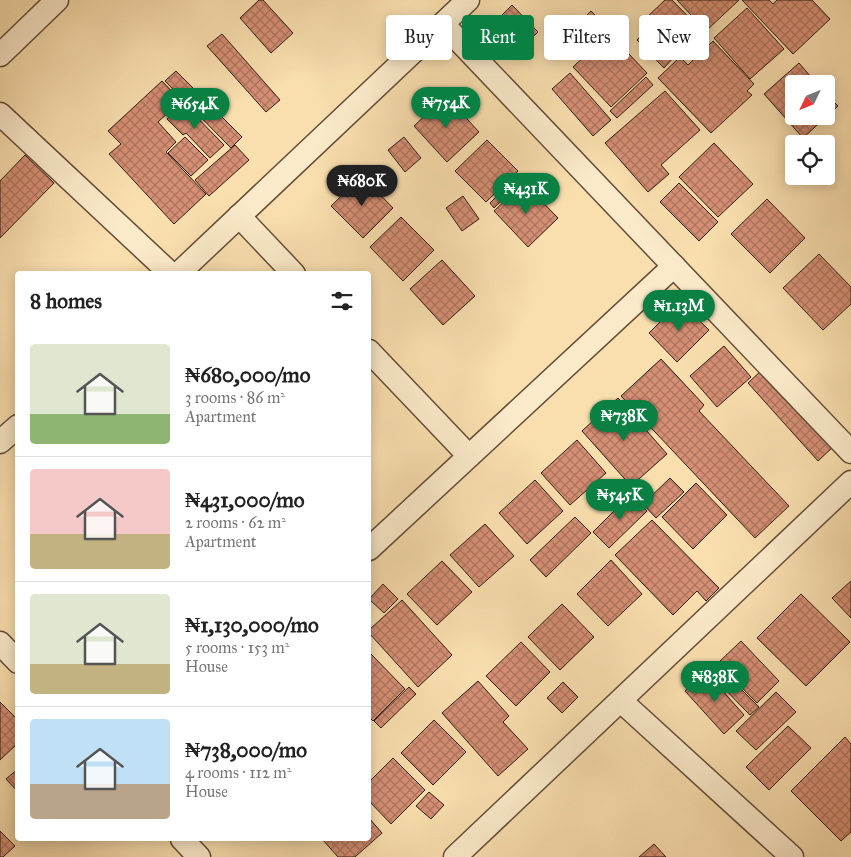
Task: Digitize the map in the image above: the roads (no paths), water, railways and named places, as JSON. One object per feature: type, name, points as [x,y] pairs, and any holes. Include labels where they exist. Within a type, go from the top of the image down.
[{"type":"street","points":[[0,55],[57,0]]},
{"type":"street","points":[[452,15],[468,0]]},
{"type":"street","points":[[452,33],[851,452]]},
{"type":"street","points":[[181,271],[405,60]]},
{"type":"street","points":[[0,114],[168,271]]},
{"type":"street","points":[[239,216],[291,271]]},
{"type":"street","points":[[371,547],[674,266]]},
{"type":"street","points":[[371,353],[469,456]]},
{"type":"street","points":[[0,442],[15,429]]},
{"type":"street","points":[[456,857],[851,482]]},
{"type":"street","points":[[0,644],[15,659]]},
{"type":"street","points":[[621,700],[792,857]]},
{"type":"street","points":[[184,841],[199,857]]}]
